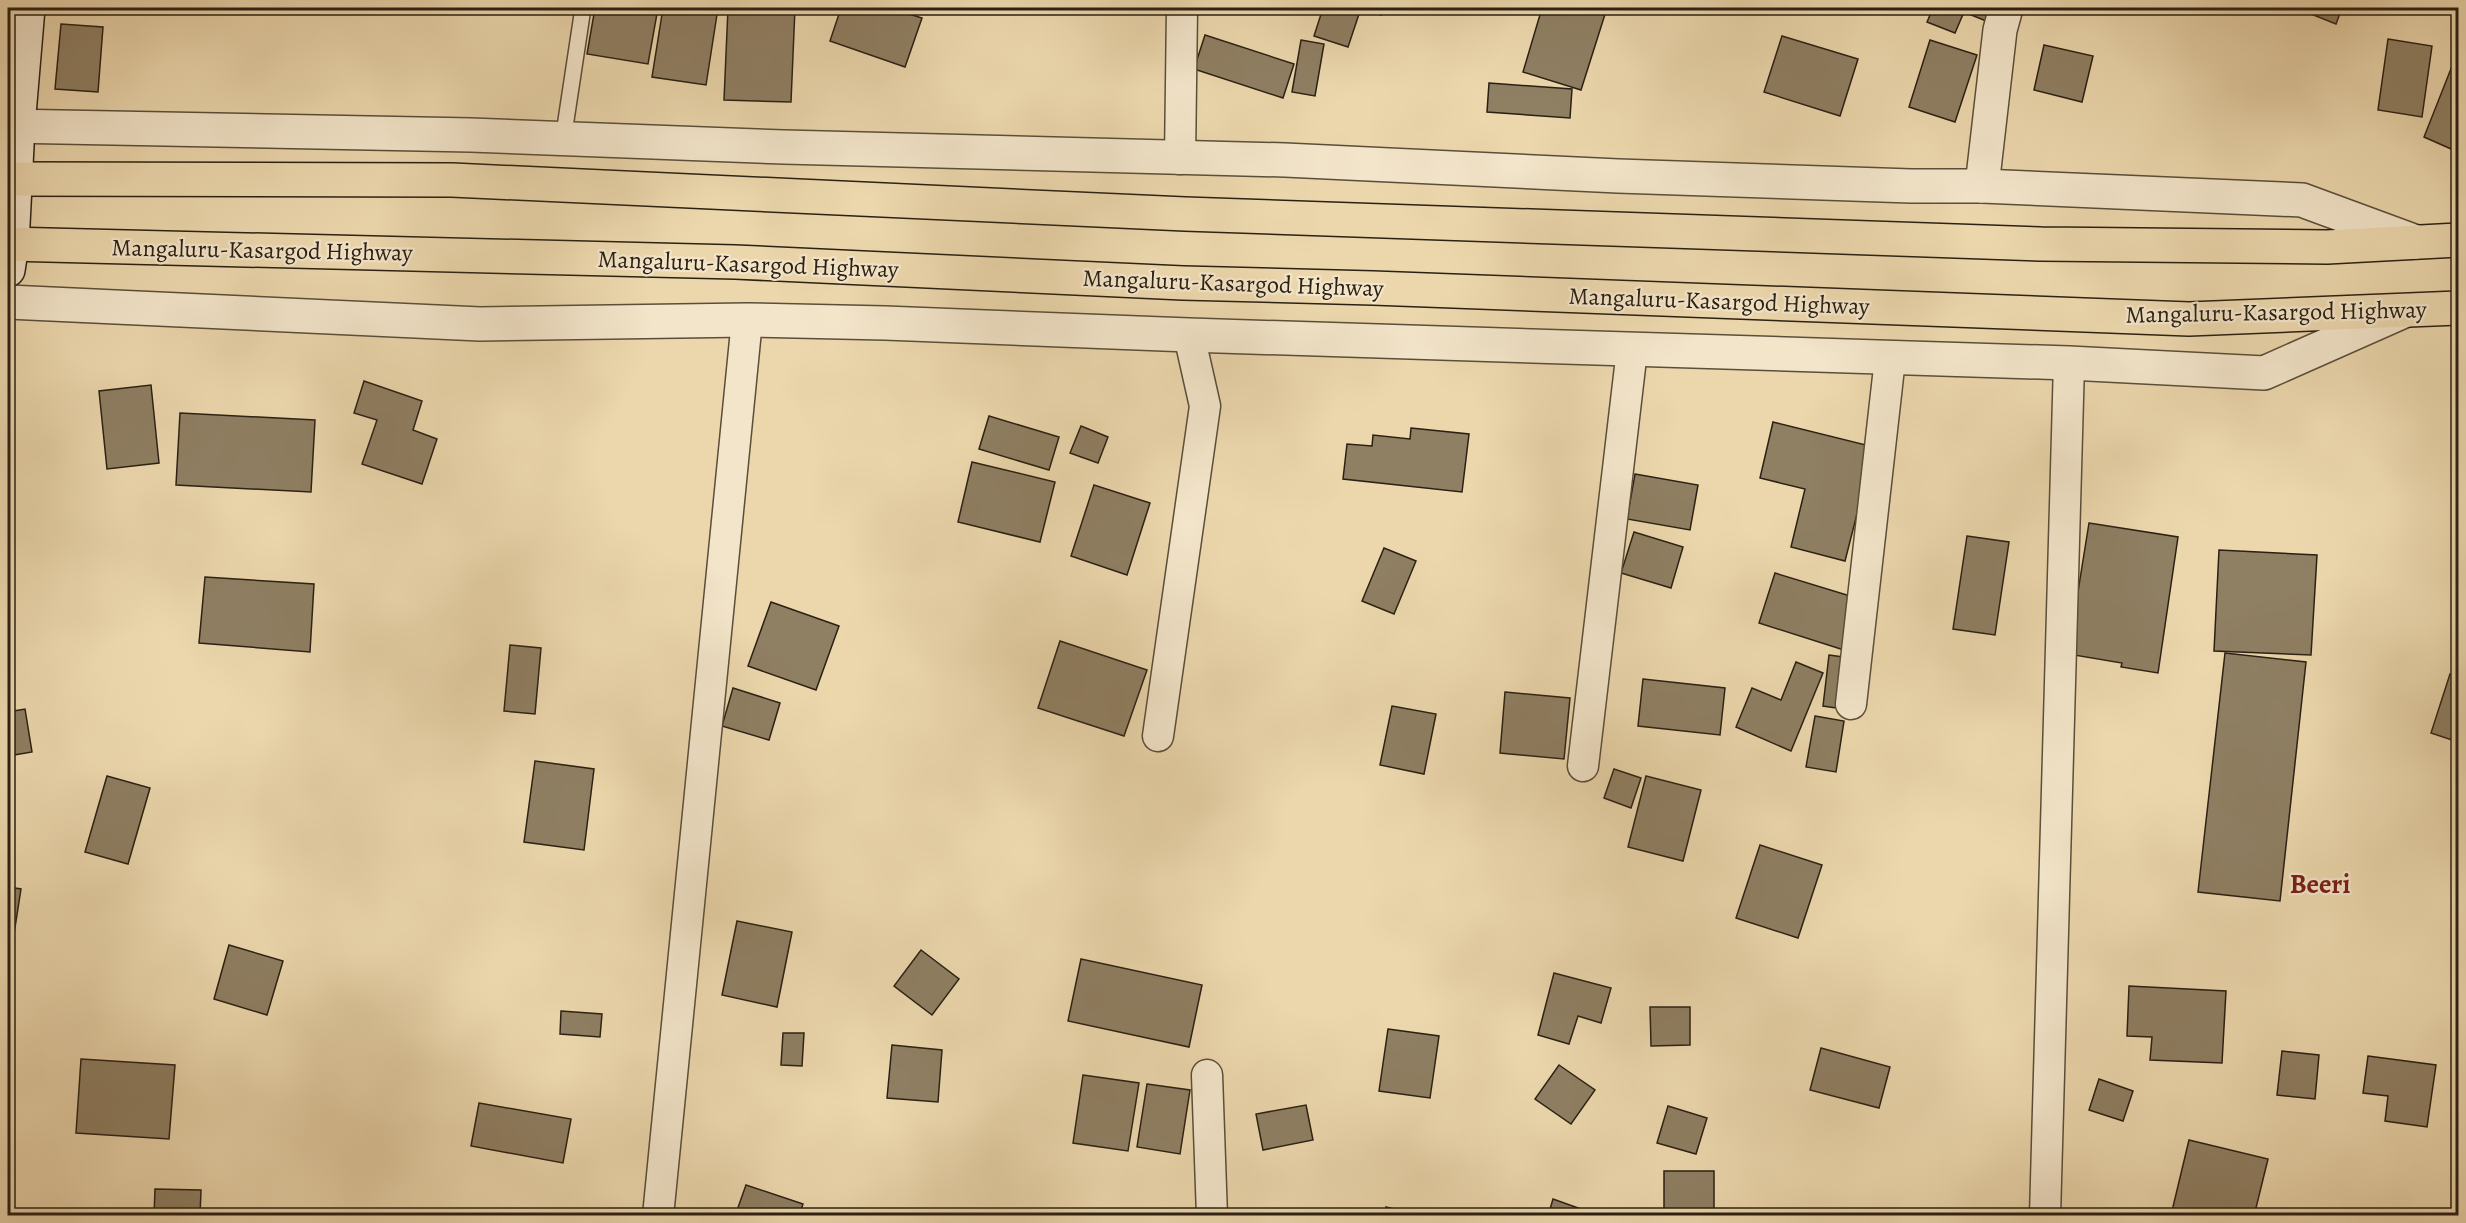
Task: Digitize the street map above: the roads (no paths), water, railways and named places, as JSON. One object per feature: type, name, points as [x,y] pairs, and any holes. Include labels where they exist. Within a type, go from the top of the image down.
[{"type":"highway","points":[[11,179],[452,180],[1185,214],[2030,243],[2327,247],[2458,240]]},
{"type":"highway","name":"Mangaluru-Kasargod Highway","points":[[9,252],[735,262],[1171,282],[2189,319],[2458,308]]},
{"type":"street","points":[[9,252],[13,126],[28,8]]},
{"type":"street","points":[[1180,159],[1182,8]]},
{"type":"street","points":[[1982,186],[2000,30],[2006,8]]},
{"type":"street","points":[[13,126],[1180,159],[1285,160],[2302,200],[2416,242]]},
{"type":"street","points":[[8,302],[480,324],[747,320],[1890,359],[2069,363],[2264,373],[2406,310]]},
{"type":"street","points":[[658,1215],[747,320]]},
{"type":"street","points":[[1158,736],[1205,406],[1189,335]]},
{"type":"street","points":[[1583,766],[1632,350]]},
{"type":"street","points":[[1851,704],[1890,359]]},
{"type":"street","points":[[2045,1215],[2069,363]]},
{"type":"street","points":[[1207,1075],[1212,1215]]},
{"type":"lane","points":[[563,140],[583,8]]},
{"type":"district","name":"Beeri","points":[[2320,884]]}]
